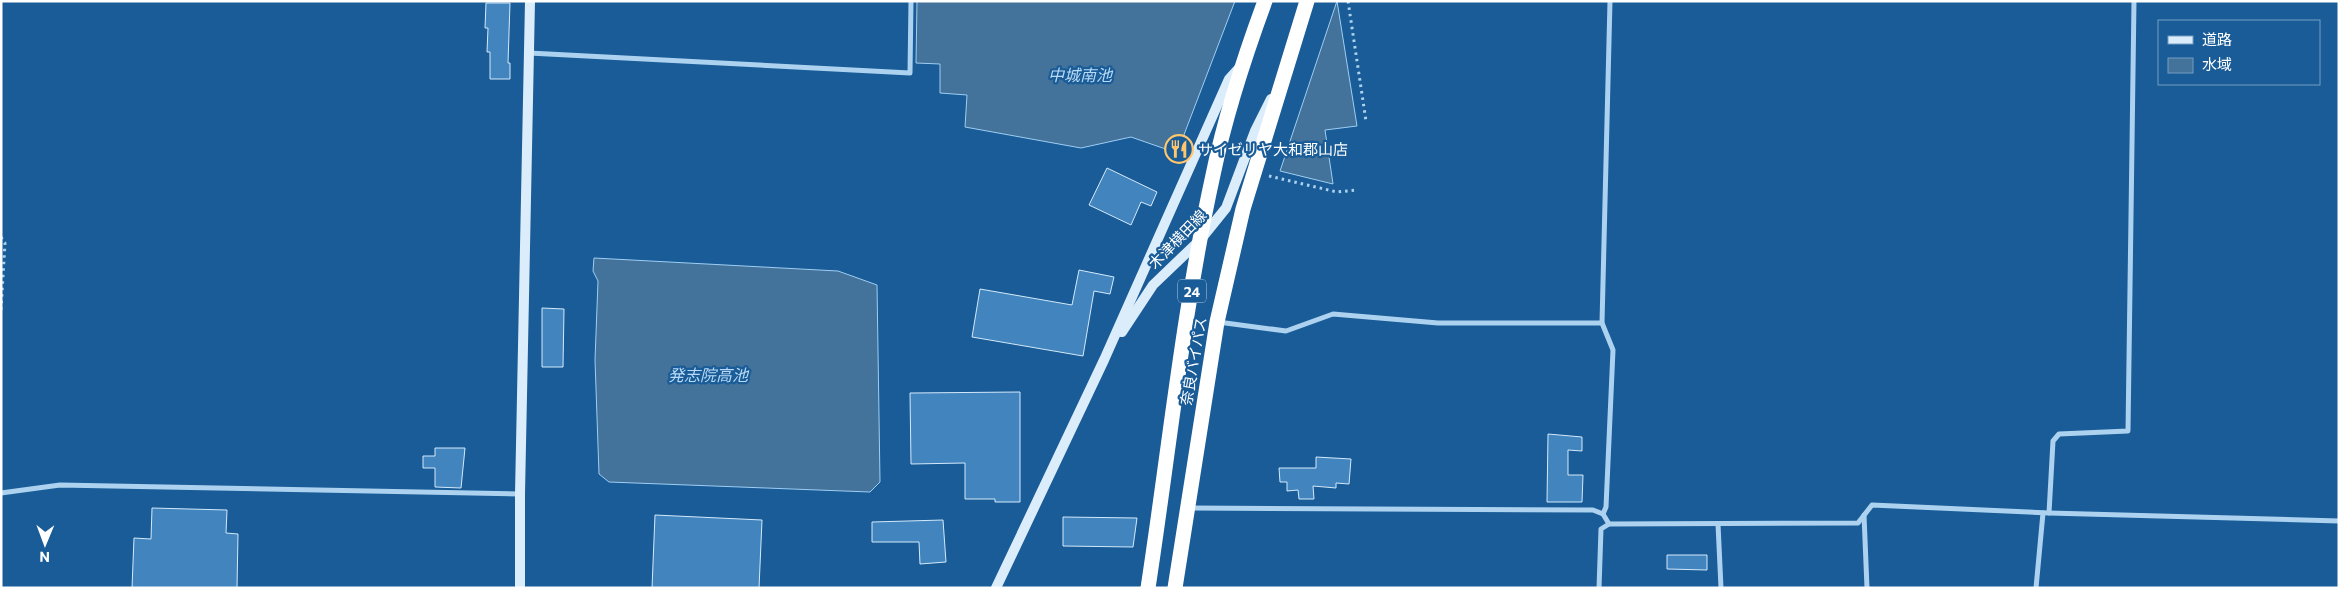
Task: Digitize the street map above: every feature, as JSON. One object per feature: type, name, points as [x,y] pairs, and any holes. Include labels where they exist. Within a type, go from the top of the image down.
[{"type":"highway","name":"奈良バイパス","points":[[1148,588],[1212,176],[1242,65],[1265,1]]},
{"type":"highway","name":"奈良バイパス","points":[[1175,588],[1186,508],[1217,322],[1243,209],[1282,77],[1307,1]]},
{"type":"main road","points":[[520,588],[520,494],[530,1]]},
{"type":"main road","name":"木津横田線","points":[[996,588],[1104,360],[1229,79],[1242,65]]},
{"type":"main road","name":"木津横田線","points":[[1104,360],[1153,285],[1201,239],[1226,208],[1255,131],[1282,77]]},
{"type":"street","points":[[529,53],[910,73],[911,1]]},
{"type":"street","points":[[1603,514],[1606,507],[1613,350],[1602,323],[1610,1]]},
{"type":"street","points":[[2036,588],[2053,441],[2059,434],[2128,431],[2134,1]]},
{"type":"street","points":[[1217,322],[1286,331],[1333,314],[1438,323],[1602,323]]},
{"type":"street","points":[[1,493],[60,485],[520,494]]},
{"type":"street","points":[[1599,588],[1601,529],[1609,524],[1858,522],[1872,505],[2046,513],[2339,521]]},
{"type":"street","points":[[1186,508],[1593,510],[1603,514],[1609,524]]},
{"type":"street","points":[[1864,514],[1867,588]]},
{"type":"street","points":[[1718,524],[1721,588]]},
{"type":"path","points":[[1348,1],[1366,120]]},
{"type":"path","points":[[1254,171],[1337,192],[1356,190]]},
{"type":"path","points":[[1,237],[6,243],[1,310]]},
{"type":"water","name":"中城南池","points":[[917,1],[1235,1],[1177,153],[1131,137],[1081,148],[965,127],[967,95],[940,93],[940,64],[916,63]]},
{"type":"water","points":[[1337,1],[1357,126],[1325,130],[1333,184],[1280,171]]},
{"type":"water","name":"発志院高池","points":[[594,258],[838,271],[877,285],[880,482],[870,492],[609,482],[599,474],[595,360],[598,281],[593,271]]},
{"type":"building","points":[[486,3],[510,3],[508,63],[510,63],[510,79],[490,79],[490,52],[487,52],[488,28],[485,28]]},
{"type":"building","points":[[1107,168],[1157,192],[1151,206],[1141,202],[1131,225],[1089,205]]},
{"type":"building","points":[[1079,270],[1114,277],[1110,294],[1094,291],[1083,356],[972,337],[980,289],[1072,305]]},
{"type":"building","points":[[542,308],[564,309],[563,367],[542,367]]},
{"type":"building","points":[[1020,392],[1020,502],[995,502],[995,499],[965,499],[965,463],[911,464],[910,393]]},
{"type":"building","points":[[1548,434],[1582,437],[1582,451],[1568,450],[1568,475],[1583,475],[1582,502],[1547,502]]},
{"type":"building","points":[[435,448],[465,448],[461,488],[435,487],[435,468],[423,468],[423,456],[435,456]]},
{"type":"building","points":[[1316,457],[1351,459],[1349,484],[1336,483],[1336,488],[1313,486],[1314,499],[1299,499],[1298,490],[1287,491],[1287,482],[1280,482],[1279,468],[1316,468]]},
{"type":"building","points":[[152,508],[227,510],[226,533],[238,534],[237,588],[132,588],[134,538],[151,539]]},
{"type":"building","points":[[655,515],[762,520],[759,588],[652,588]]},
{"type":"building","points":[[1063,517],[1137,518],[1133,547],[1063,546]]},
{"type":"building","points":[[943,520],[946,562],[920,564],[919,542],[872,542],[872,522]]},
{"type":"building","points":[[1667,555],[1707,555],[1707,570],[1667,569]]},
{"type":"place","name":"サイゼリヤ大和郡山店","points":[[1179,149]]}]
